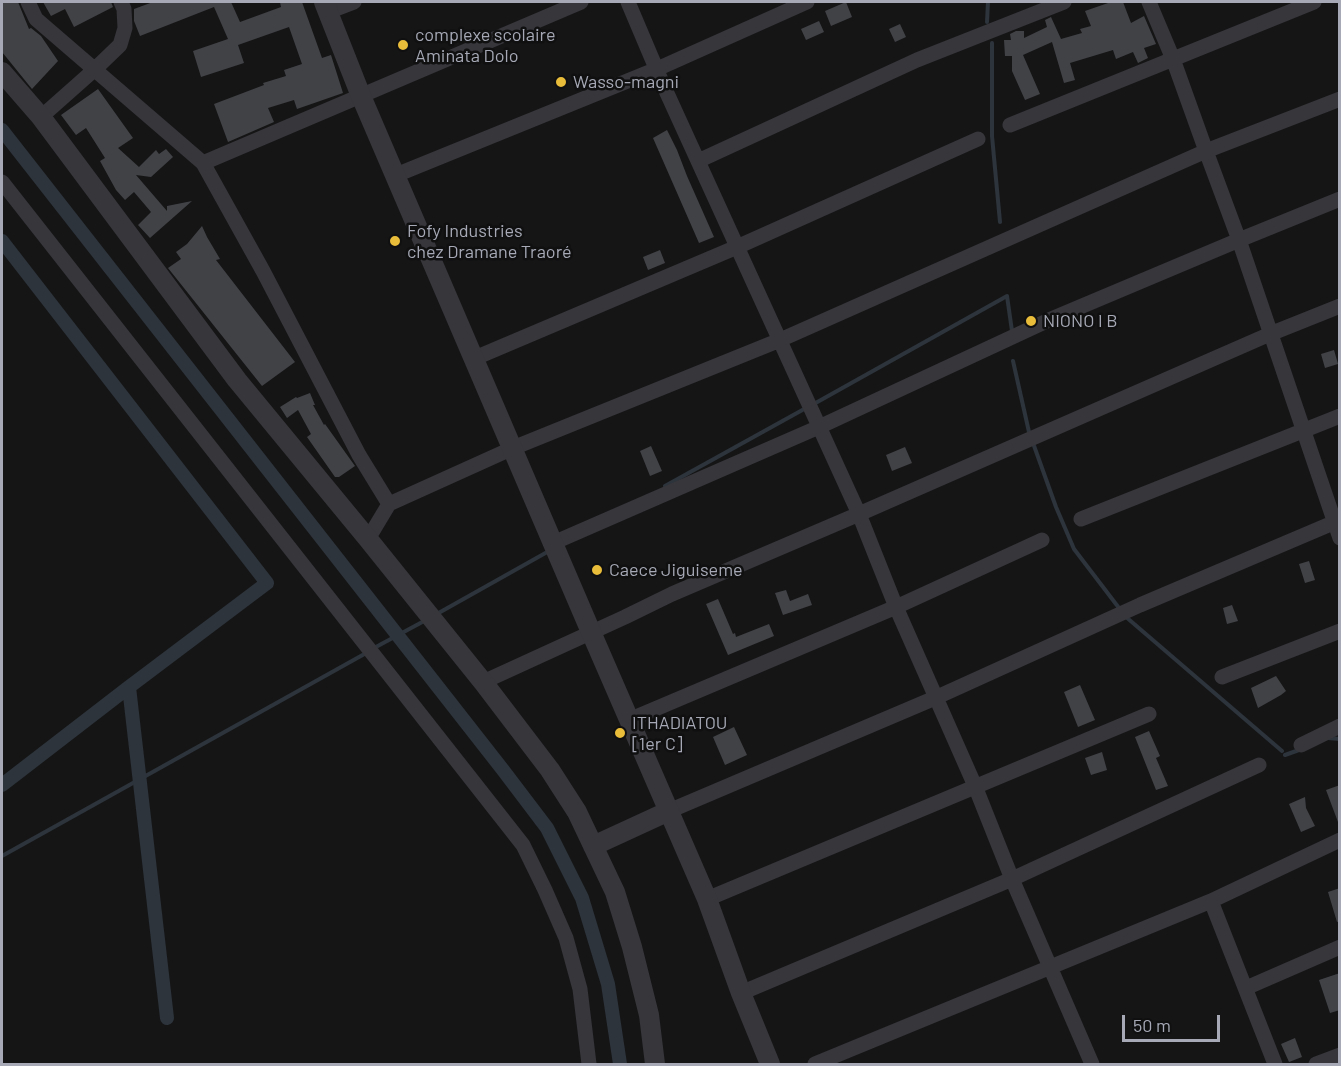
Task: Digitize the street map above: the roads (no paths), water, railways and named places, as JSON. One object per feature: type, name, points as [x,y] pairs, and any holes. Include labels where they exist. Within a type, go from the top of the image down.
[{"type":"street","points":[[28,2],[36,19],[202,162],[264,271],[359,454],[389,504]]},
{"type":"street","points":[[41,117],[120,45],[125,28],[124,9],[121,2]]},
{"type":"street","points":[[354,2],[326,7],[396,176],[707,899],[770,1065]]},
{"type":"street","points":[[202,162],[581,2]]},
{"type":"street","points":[[628,2],[859,514],[896,607],[975,786],[1012,879],[1092,1065]]},
{"type":"street","points":[[396,176],[657,69],[807,2]]},
{"type":"street","points":[[698,161],[917,60],[1064,2]]},
{"type":"street","points":[[1149,2],[1173,59],[1239,240],[1337,521],[1340,538]]},
{"type":"street","points":[[1010,125],[1314,2]]},
{"type":"street","points":[[2,72],[41,117],[237,380],[483,682],[550,770],[577,812],[615,892],[633,947],[649,1015],[655,1065]]},
{"type":"street","points":[[368,539],[389,504],[513,448],[780,340],[1206,151],[1340,99]]},
{"type":"street","points":[[475,358],[737,247],[978,139]]},
{"type":"street","points":[[2,182],[523,845],[546,890],[566,938],[580,989],[590,1065]]},
{"type":"street","points":[[553,543],[819,427],[1048,320],[1340,199]]},
{"type":"street","points":[[483,682],[672,594],[1270,334],[1340,306]]},
{"type":"street","points":[[1081,519],[1340,416]]},
{"type":"street","points":[[593,846],[669,811],[935,698],[1140,605],[1337,521]]},
{"type":"street","points":[[629,720],[896,607],[1042,540]]},
{"type":"street","points":[[1222,677],[1340,631]]},
{"type":"street","points":[[707,899],[1149,714]]},
{"type":"street","points":[[1301,745],[1340,726]]},
{"type":"street","points":[[741,993],[1012,879],[1259,765]]},
{"type":"street","points":[[815,1065],[1211,901],[1340,840]]},
{"type":"street","points":[[1211,901],[1275,1065]]},
{"type":"street","points":[[1246,988],[1340,947]]},
{"type":"street","points":[[1316,1065],[1340,1055]]},
{"type":"waterway","points":[[987,22],[988,2]]},
{"type":"waterway","points":[[992,43],[992,136],[1000,222]]},
{"type":"waterway","points":[[2,130],[547,828],[582,898],[608,984],[620,1064]]},
{"type":"waterway","points":[[2,241],[267,583],[129,687],[167,1018]]},
{"type":"waterway","points":[[812,405],[1007,296],[1012,331]]},
{"type":"waterway","points":[[1013,361],[1029,432]]},
{"type":"waterway","points":[[665,486],[806,408]]},
{"type":"waterway","points":[[1033,443],[1074,549],[1119,608]]},
{"type":"waterway","points":[[435,615],[549,551]]},
{"type":"waterway","points":[[1126,617],[1282,751]]},
{"type":"waterway","points":[[374,648],[426,620]]},
{"type":"waterway","points":[[2,856],[368,652]]},
{"type":"waterway","points":[[2,785],[129,687]]},
{"type":"waterway","points":[[1328,738],[1340,739]]},
{"type":"waterway","points":[[1285,755],[1299,750]]},
{"type":"place","name":"complexe scolaire Aminata Dolo","points":[[403,45]]},
{"type":"place","name":"Wasso-magni","points":[[561,82]]},
{"type":"place","name":"Fofy Industries chez Dramane Traoré","points":[[395,241]]},
{"type":"place","name":"NIONO I B","points":[[1031,321]]},
{"type":"place","name":"Caece Jiguiseme","points":[[597,570]]},
{"type":"place","name":"ITHADIATOU [1er C]","points":[[620,733]]}]
